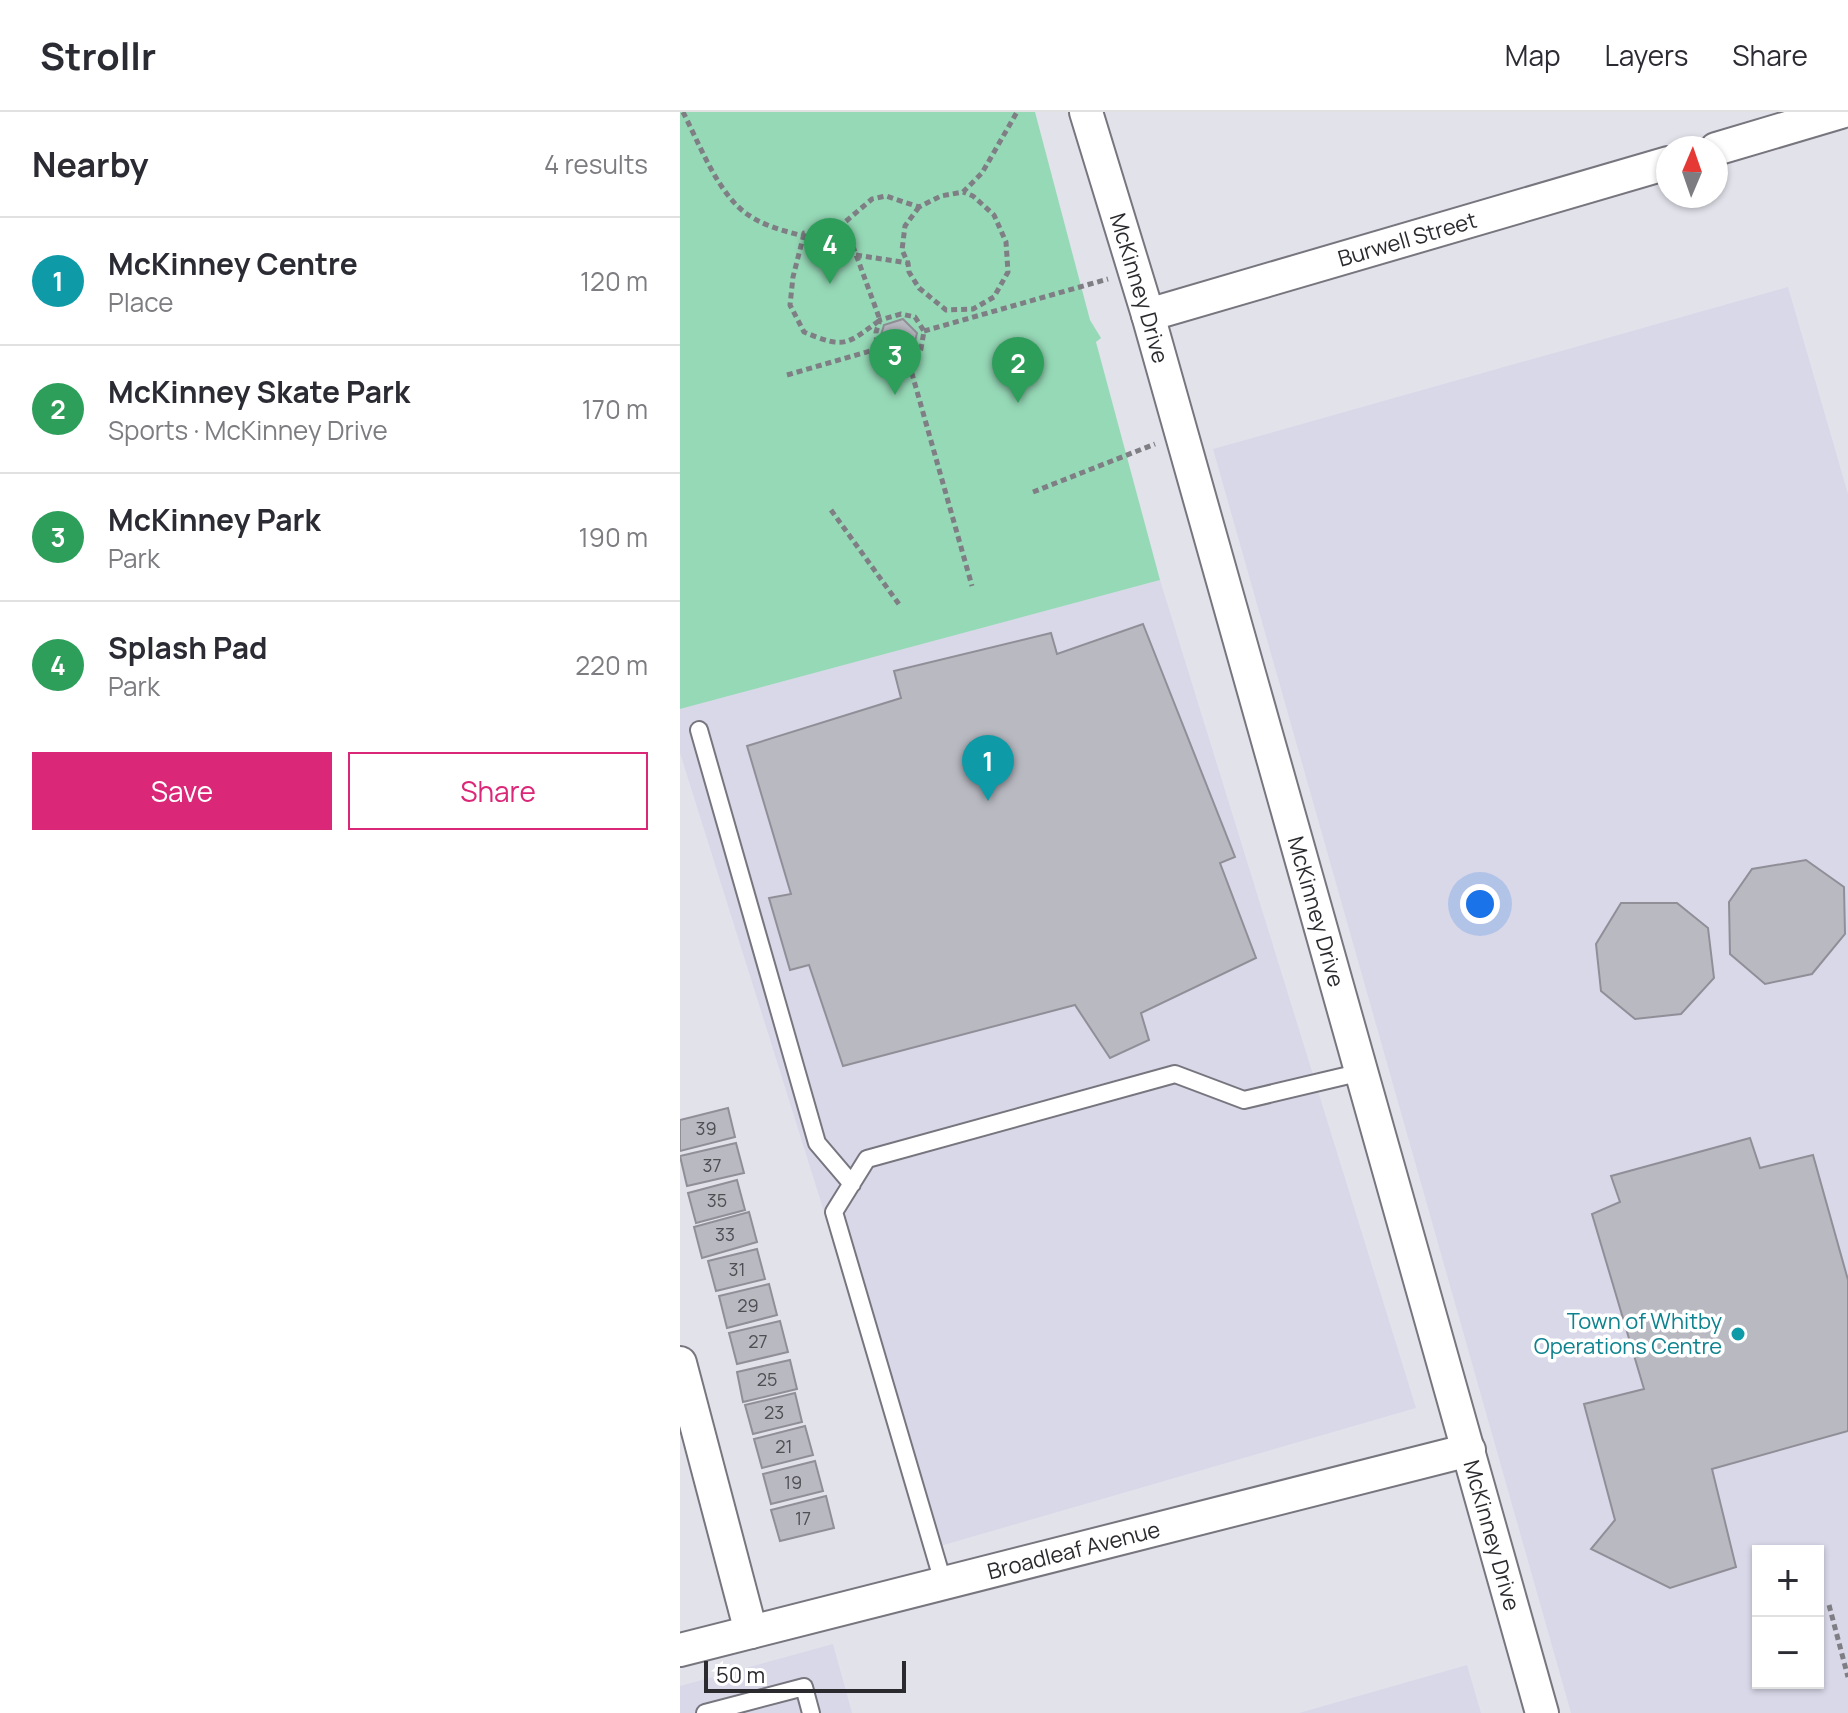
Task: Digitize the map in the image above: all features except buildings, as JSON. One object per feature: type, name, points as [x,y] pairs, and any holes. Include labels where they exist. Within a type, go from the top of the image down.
[{"type":"street","name":"McKinney Drive","points":[[1086,112],[1182,434],[1542,1713]]},
{"type":"street","points":[[1728,145],[1841,112]]},
{"type":"street","name":"Burwell Street","points":[[1148,315],[1656,167]]},
{"type":"street","points":[[680,1363],[751,1632]]},
{"type":"street","name":"Broadleaf Avenue","points":[[680,1650],[1469,1450]]},
{"type":"lane","points":[[699,730],[817,1143],[852,1184]]},
{"type":"lane","points":[[943,1582],[834,1212],[867,1159],[1175,1074],[1244,1100],[1362,1072]]},
{"type":"lane","points":[[705,1713],[804,1687],[811,1713]]},
{"type":"path","points":[[683,112],[725,194],[748,215],[771,227],[803,236]]},
{"type":"path","points":[[963,192],[982,173],[1017,112]]},
{"type":"path","points":[[963,192],[973,196],[994,215],[1006,242],[1008,272],[994,297],[973,309],[946,310],[919,288],[909,272],[902,250],[905,226],[919,207],[941,196],[963,192]]},
{"type":"path","points":[[838,228],[854,249],[880,320],[876,332],[877,349],[886,362],[909,363],[921,349],[924,331],[915,317],[901,314],[880,320],[850,342],[829,343],[804,332],[790,305],[804,233],[838,228],[872,199],[886,196],[919,207]]},
{"type":"path","points":[[856,255],[908,263]]},
{"type":"path","points":[[924,331],[1135,272]]},
{"type":"path","points":[[787,375],[877,349]]},
{"type":"path","points":[[909,363],[972,586]]},
{"type":"path","points":[[1033,492],[1182,434]]},
{"type":"path","points":[[831,510],[901,607]]},
{"type":"path","points":[[1829,1605],[1848,1677]]},
{"type":"shaded area","points":[[1788,287],[1848,494],[1848,1713],[1571,1713],[1213,449]]},
{"type":"shaded area","points":[[1160,580],[1416,1408],[930,1549],[680,753],[680,709]]},
{"type":"shaded area","points":[[833,1644],[852,1713],[680,1713],[680,1686]]},
{"type":"shaded area","points":[[1467,1665],[1481,1713],[1299,1713]]},
{"type":"green space","points":[[680,112],[1035,112],[1090,320],[1101,338],[1096,342],[1160,580],[680,709]]},
{"type":"place","name":"Splash Pad","points":[[830,284]]},
{"type":"place","name":"McKinney Park","points":[[895,395]]},
{"type":"place","name":"McKinney Skate Park","points":[[1018,403]]},
{"type":"place","name":"McKinney Centre","points":[[988,801]]},
{"type":"place","name":"Town of Whitby Operations Centre","points":[[1738,1334]]}]
